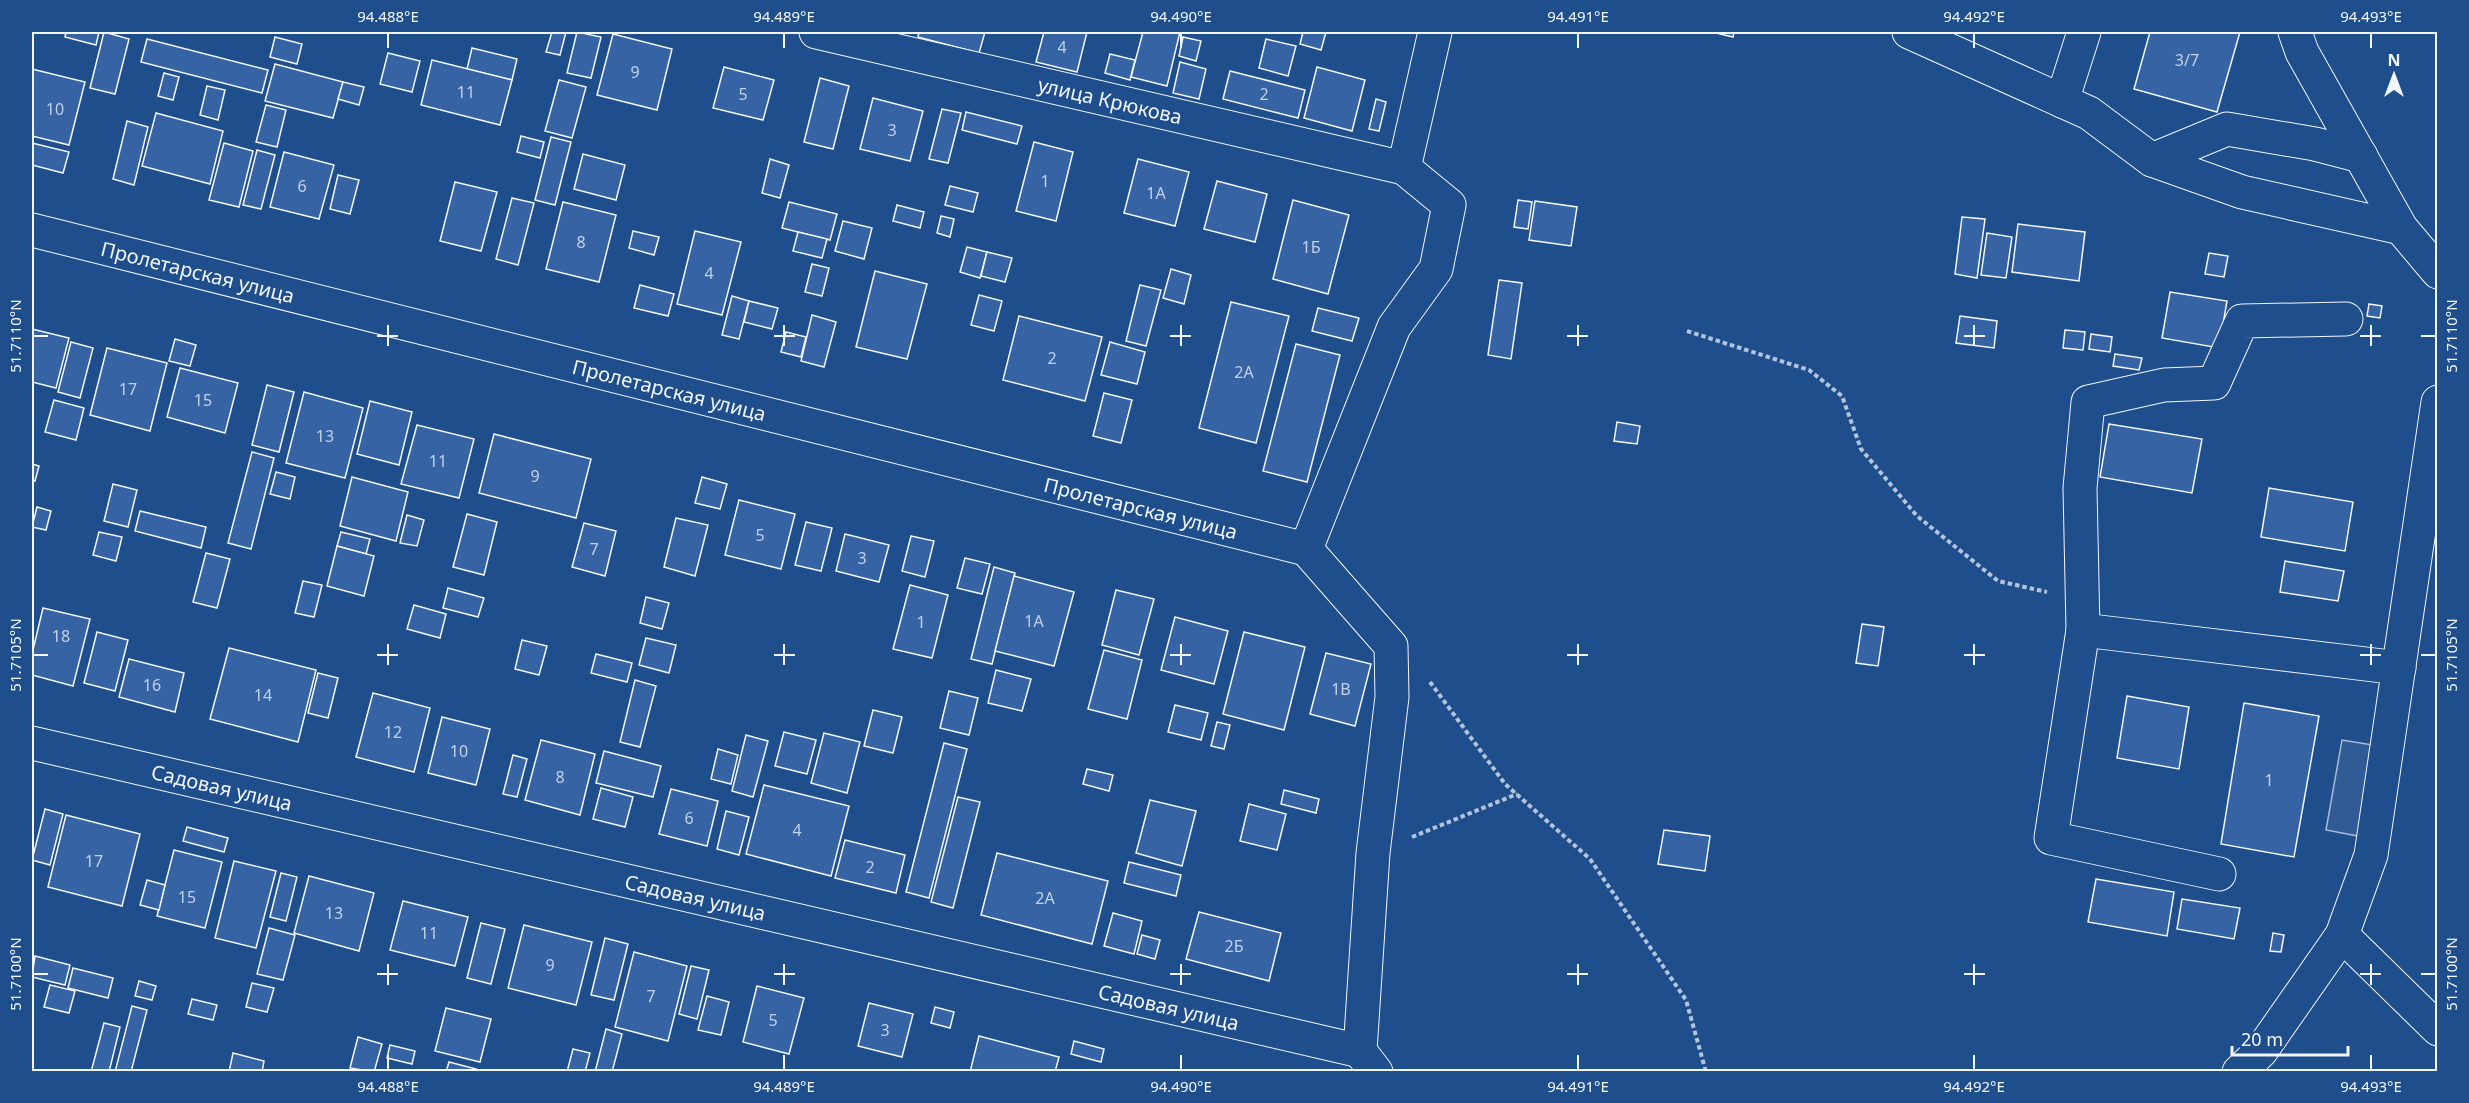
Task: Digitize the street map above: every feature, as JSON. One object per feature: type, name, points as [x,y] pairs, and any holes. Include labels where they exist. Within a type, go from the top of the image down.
[{"type":"street","name":"улица Крюкова","points":[[816,32],[1404,168]]},
{"type":"street","points":[[1368,1061],[1373,854],[1392,697],[1391,646],[1306,549],[1394,327],[1436,269],[1449,205],[1404,168],[1435,32]]},
{"type":"street","points":[[2062,101],[2084,32]]},
{"type":"street","points":[[2295,32],[2302,52],[2401,228],[2438,272]]},
{"type":"street","points":[[1929,36],[2089,113],[2152,160],[2242,192],[2401,228]]},
{"type":"street","points":[[2152,160],[2227,129],[2314,144],[2361,156]]},
{"type":"street","name":"Пролетарская улица","points":[[32,230],[1306,549]]},
{"type":"street","points":[[2219,874],[2051,837],[2083,615],[2080,488],[2088,402],[2164,385],[2214,383],[2242,321],[2346,319]]},
{"type":"street","points":[[2239,1071],[2261,1051],[2342,934],[2371,855],[2438,402]]},
{"type":"street","points":[[2083,615],[2399,668]]},
{"type":"street","name":"Садовая улица","points":[[32,743],[1368,1061]]},
{"type":"street","points":[[2342,934],[2438,1029]]},
{"type":"path","points":[[1688,331],[1809,370],[1842,396],[1861,449],[1917,516],[1998,581],[2083,615]]},
{"type":"path","points":[[1391,646],[1418,665],[1505,784],[1590,859],[1686,1000],[1706,1071]]},
{"type":"path","points":[[1373,854],[1517,794]]},
{"type":"shaded area","points":[[2342,740],[2379,746],[2363,837],[2326,830]]},
{"type":"building","points":[[66,32],[99,32],[96,45],[65,37]]},
{"type":"building","points":[[104,32],[129,39],[115,94],[90,88]]},
{"type":"building","points":[[552,32],[566,32],[560,55],[546,52]]},
{"type":"building","points":[[577,32],[601,37],[591,78],[567,73]]},
{"type":"building","points":[[919,32],[985,32],[979,53],[918,37]]},
{"type":"building","points":[[1044,32],[1087,32],[1077,72],[1036,62]]},
{"type":"building","points":[[1143,32],[1180,32],[1167,86],[1131,77]]},
{"type":"building","points":[[1303,32],[1326,32],[1321,50],[1300,44]]},
{"type":"building","points":[[1712,32],[1734,32],[1733,37]]},
{"type":"building","points":[[2150,32],[2240,32],[2217,112],[2134,89]]},
{"type":"building","points":[[613,34],[672,49],[657,110],[597,95]]},
{"type":"building","points":[[275,37],[302,44],[297,64],[270,57]]},
{"type":"building","points":[[1183,37],[1201,41],[1196,61],[1179,56]]},
{"type":"building","points":[[147,39],[268,70],[262,93],[141,62]]},
{"type":"building","points":[[1266,39],[1296,46],[1288,76],[1259,68]]},
{"type":"building","points":[[472,48],[517,59],[512,80],[467,69]]},
{"type":"building","points":[[388,53],[420,61],[412,92],[380,84]]},
{"type":"building","points":[[1110,54],[1135,60],[1130,80],[1105,73]]},
{"type":"building","points":[[432,60],[512,80],[500,125],[421,105]]},
{"type":"building","points":[[1180,62],[1206,69],[1199,99],[1173,93]]},
{"type":"building","points":[[275,64],[343,82],[333,118],[265,101]]},
{"type":"building","points":[[724,67],[774,80],[763,120],[713,108]]},
{"type":"building","points":[[1317,67],[1365,80],[1352,131],[1304,118]]},
{"type":"building","points":[[32,69],[85,82],[69,145],[32,136]]},
{"type":"building","points":[[1230,71],[1305,90],[1298,118],[1223,99]]},
{"type":"building","points":[[164,73],[179,77],[173,100],[158,96]]},
{"type":"building","points":[[820,78],[849,86],[833,149],[804,142]]},
{"type":"building","points":[[559,80],[586,87],[572,138],[545,131]]},
{"type":"building","points":[[343,82],[364,87],[359,105],[338,99]]},
{"type":"building","points":[[207,86],[225,90],[218,120],[200,115]]},
{"type":"building","points":[[873,98],[923,111],[910,161],[860,149]]},
{"type":"building","points":[[1376,99],[1386,102],[1379,131],[1369,129]]},
{"type":"building","points":[[266,105],[286,110],[277,147],[256,142]]},
{"type":"building","points":[[942,109],[961,113],[948,163],[929,159]]},
{"type":"building","points":[[966,112],[1022,126],[1017,144],[962,130]]},
{"type":"building","points":[[156,113],[223,131],[210,184],[142,166]]},
{"type":"building","points":[[127,121],[148,127],[134,185],[113,179]]},
{"type":"building","points":[[521,136],[544,142],[540,158],[517,152]]},
{"type":"building","points":[[551,137],[571,142],[555,205],[535,200]]},
{"type":"building","points":[[1034,142],[1073,152],[1056,221],[1016,211]]},
{"type":"building","points":[[32,143],[69,152],[63,173],[32,165]]},
{"type":"building","points":[[224,143],[253,151],[239,207],[209,200]]},
{"type":"building","points":[[257,150],[275,155],[261,209],[243,205]]},
{"type":"building","points":[[284,152],[334,165],[319,219],[270,207]]},
{"type":"building","points":[[583,154],[625,165],[616,200],[574,189]]},
{"type":"building","points":[[770,159],[789,165],[780,198],[762,193]]},
{"type":"building","points":[[1138,159],[1189,172],[1175,226],[1124,213]]},
{"type":"building","points":[[338,175],[359,180],[350,214],[330,209]]},
{"type":"building","points":[[1217,181],[1267,194],[1255,242],[1204,229]]},
{"type":"building","points":[[455,182],[497,192],[481,251],[440,241]]},
{"type":"building","points":[[950,186],[978,193],[973,212],[945,205]]},
{"type":"building","points":[[512,198],[534,203],[518,265],[496,259]]},
{"type":"building","points":[[1293,200],[1349,215],[1328,294],[1273,279]]},
{"type":"building","points":[[1518,200],[1532,202],[1528,229],[1514,227]]},
{"type":"building","points":[[1535,201],[1577,207],[1571,246],[1529,240]]},
{"type":"building","points":[[563,202],[616,215],[599,282],[546,269]]},
{"type":"building","points":[[789,202],[837,214],[830,240],[782,228]]},
{"type":"building","points":[[897,205],[924,212],[920,228],[893,221]]},
{"type":"building","points":[[941,216],[954,219],[950,237],[937,233]]},
{"type":"building","points":[[1962,217],[1985,219],[1977,278],[1955,274]]},
{"type":"building","points":[[843,221],[872,228],[864,259],[835,251]]},
{"type":"building","points":[[2018,224],[2085,232],[2079,281],[2012,272]]},
{"type":"building","points":[[633,231],[659,237],[654,255],[629,248]]},
{"type":"building","points":[[695,231],[741,242],[722,315],[677,304]]},
{"type":"building","points":[[798,232],[827,239],[822,258],[793,251]]},
{"type":"building","points":[[1987,233],[2012,237],[2006,278],[1981,275]]},
{"type":"building","points":[[967,247],[987,252],[980,278],[960,272]]},
{"type":"building","points":[[987,252],[1012,258],[1005,282],[981,276]]},
{"type":"building","points":[[2209,253],[2228,256],[2224,277],[2205,274]]},
{"type":"building","points":[[812,264],[829,268],[822,296],[805,292]]},
{"type":"building","points":[[1171,269],[1191,275],[1184,304],[1163,298]]},
{"type":"building","points":[[875,271],[927,284],[907,359],[856,347]]},
{"type":"building","points":[[1499,280],[1522,283],[1511,359],[1488,355]]},
{"type":"building","points":[[640,285],[674,294],[668,316],[634,308]]},
{"type":"building","points":[[1140,285],[1161,290],[1146,346],[1126,341]]},
{"type":"building","points":[[2170,292],[2227,301],[2219,348],[2162,338]]},
{"type":"building","points":[[979,295],[1002,301],[994,331],[971,325]]},
{"type":"building","points":[[732,296],[749,301],[739,339],[722,335]]},
{"type":"building","points":[[749,301],[778,308],[772,329],[744,322]]},
{"type":"building","points":[[1231,302],[1289,316],[1256,443],[1199,428]]},
{"type":"building","points":[[2369,304],[2382,306],[2380,318],[2367,316]]},
{"type":"building","points":[[1318,308],[1359,318],[1352,341],[1312,331]]},
{"type":"building","points":[[812,315],[836,322],[824,367],[801,361]]},
{"type":"building","points":[[1019,316],[1102,337],[1085,401],[1003,380]]},
{"type":"building","points":[[1960,316],[1997,321],[1994,348],[1956,343]]},
{"type":"building","points":[[32,329],[69,338],[56,388],[32,382]]},
{"type":"building","points":[[2065,330],[2085,332],[2083,350],[2063,348]]},
{"type":"building","points":[[786,332],[806,337],[801,357],[781,352]]},
{"type":"building","points":[[2091,334],[2112,337],[2110,352],[2089,349]]},
{"type":"building","points":[[175,339],[196,345],[190,366],[169,361]]},
{"type":"building","points":[[71,342],[93,348],[80,398],[58,392]]},
{"type":"building","points":[[1110,342],[1145,352],[1137,384],[1101,375]]},
{"type":"building","points":[[1296,344],[1340,355],[1307,482],[1263,471]]},
{"type":"building","points":[[107,348],[167,363],[150,431],[90,415]]},
{"type":"building","points":[[2115,354],[2142,358],[2139,370],[2113,366]]},
{"type":"building","points":[[180,368],[238,383],[225,433],[167,417]]},
{"type":"building","points":[[267,385],[294,392],[279,452],[252,445]]},
{"type":"building","points":[[304,392],[363,408],[345,478],[286,463]]},
{"type":"building","points":[[1104,393],[1132,400],[1121,443],[1093,436]]},
{"type":"building","points":[[54,400],[84,408],[76,440],[45,432]]},
{"type":"building","points":[[370,401],[412,412],[399,465],[357,454]]},
{"type":"building","points":[[1617,422],[1640,426],[1637,444],[1614,441]]},
{"type":"building","points":[[2109,424],[2202,439],[2192,493],[2100,477]]},
{"type":"building","points":[[417,425],[474,439],[459,498],[401,484]]},
{"type":"building","points":[[494,434],[591,459],[576,518],[479,493]]},
{"type":"building","points":[[252,452],[274,458],[251,549],[228,543]]},
{"type":"building","points":[[32,464],[39,466],[35,481],[32,480]]},
{"type":"building","points":[[276,472],[295,477],[290,499],[270,494]]},
{"type":"building","points":[[352,477],[408,492],[396,541],[340,526]]},
{"type":"building","points":[[702,477],[727,484],[720,509],[695,503]]},
{"type":"building","points":[[113,484],[137,490],[128,527],[104,521]]},
{"type":"building","points":[[2269,488],[2353,502],[2345,551],[2261,537]]},
{"type":"building","points":[[739,500],[795,514],[781,569],[725,555]]},
{"type":"building","points":[[37,507],[51,511],[46,530],[32,527]]},
{"type":"building","points":[[140,511],[206,527],[201,548],[135,531]]},
{"type":"building","points":[[467,514],[497,522],[484,575],[453,567]]},
{"type":"building","points":[[407,515],[424,520],[417,546],[400,543]]},
{"type":"building","points":[[676,518],[708,525],[695,576],[664,567]]},
{"type":"building","points":[[806,522],[832,528],[821,571],[795,565]]},
{"type":"building","points":[[584,523],[616,531],[605,576],[572,567]]},
{"type":"building","points":[[99,532],[122,537],[116,561],[93,555]]},
{"type":"building","points":[[341,532],[370,539],[366,554],[337,546]]},
{"type":"building","points":[[845,534],[889,545],[879,582],[836,571]]},
{"type":"building","points":[[911,536],[934,541],[925,577],[902,571]]},
{"type":"building","points":[[337,546],[374,556],[364,596],[327,586]]},
{"type":"building","points":[[206,553],[230,559],[217,608],[193,602]]},
{"type":"building","points":[[965,558],[990,564],[982,594],[957,588]]},
{"type":"building","points":[[2285,561],[2344,571],[2338,601],[2280,592]]},
{"type":"building","points":[[994,567],[1015,573],[992,664],[971,659]]},
{"type":"building","points":[[1014,576],[1074,592],[1054,666],[995,651]]},
{"type":"building","points":[[303,581],[322,585],[314,617],[295,613]]},
{"type":"building","points":[[910,585],[948,595],[932,658],[893,649]]},
{"type":"building","points":[[448,588],[484,598],[478,617],[443,608]]},
{"type":"building","points":[[1116,590],[1154,599],[1139,655],[1102,645]]},
{"type":"building","points":[[646,597],[669,603],[662,629],[640,623]]},
{"type":"building","points":[[414,605],[446,614],[440,638],[407,629]]},
{"type":"building","points":[[43,608],[90,619],[73,686],[32,675],[32,654]]},
{"type":"building","points":[[1175,617],[1228,631],[1214,684],[1161,670]]},
{"type":"building","points":[[1862,624],[1884,627],[1878,666],[1856,663]]},
{"type":"building","points":[[97,632],[128,640],[115,691],[84,683]]},
{"type":"building","points":[[1244,632],[1305,647],[1284,730],[1223,714]]},
{"type":"building","points":[[646,638],[676,645],[669,673],[639,665]]},
{"type":"building","points":[[522,640],[547,646],[539,675],[515,669]]},
{"type":"building","points":[[229,648],[316,670],[298,742],[210,719]]},
{"type":"building","points":[[1104,650],[1142,660],[1127,719],[1088,709]]},
{"type":"building","points":[[1326,653],[1371,664],[1355,726],[1310,714]]},
{"type":"building","points":[[596,654],[632,663],[627,682],[591,673]]},
{"type":"building","points":[[129,659],[184,673],[175,712],[119,697]]},
{"type":"building","points":[[996,670],[1031,679],[1022,711],[988,703]]},
{"type":"building","points":[[318,673],[338,678],[328,718],[308,713]]},
{"type":"building","points":[[635,680],[656,686],[640,747],[620,742]]},
{"type":"building","points":[[949,691],[978,698],[969,735],[940,728]]},
{"type":"building","points":[[373,693],[430,708],[414,772],[356,757]]},
{"type":"building","points":[[2127,696],[2189,707],[2179,769],[2117,758]]},
{"type":"building","points":[[2244,703],[2319,716],[2294,857],[2221,844]]},
{"type":"building","points":[[1175,705],[1208,713],[1201,740],[1168,732]]},
{"type":"building","points":[[873,710],[902,717],[893,753],[864,746]]},
{"type":"building","points":[[442,717],[490,729],[476,785],[428,773]]},
{"type":"building","points":[[1217,722],[1230,725],[1224,749],[1211,746]]},
{"type":"building","points":[[784,732],[816,740],[807,774],[775,766]]},
{"type":"building","points":[[824,733],[860,742],[847,793],[811,783]]},
{"type":"building","points":[[746,735],[768,741],[753,797],[732,791]]},
{"type":"building","points":[[541,740],[595,754],[580,815],[525,800]]},
{"type":"building","points":[[944,743],[967,749],[929,898],[906,892]]},
{"type":"building","points":[[718,749],[738,755],[731,784],[711,779]]},
{"type":"building","points":[[604,751],[661,766],[653,797],[596,783]]},
{"type":"building","points":[[513,755],[527,759],[517,797],[503,794]]},
{"type":"building","points":[[1087,769],[1113,775],[1109,791],[1083,784]]},
{"type":"building","points":[[764,785],[849,806],[831,876],[746,854]]},
{"type":"building","points":[[601,788],[633,797],[625,827],[593,819]]},
{"type":"building","points":[[671,789],[718,801],[707,846],[659,834]]},
{"type":"building","points":[[1284,790],[1319,799],[1316,813],[1281,804]]},
{"type":"building","points":[[958,797],[980,802],[953,908],[931,902]]},
{"type":"building","points":[[1150,800],[1196,811],[1182,866],[1136,853]]},
{"type":"building","points":[[1249,804],[1286,814],[1277,850],[1240,841]]},
{"type":"building","points":[[45,809],[63,814],[50,865],[32,860]]},
{"type":"building","points":[[726,811],[749,817],[739,855],[717,849]]},
{"type":"building","points":[[66,815],[140,834],[122,906],[48,887]]},
{"type":"building","points":[[187,827],[228,838],[224,852],[183,841]]},
{"type":"building","points":[[1664,830],[1710,836],[1705,871],[1658,864]]},
{"type":"building","points":[[845,840],[905,855],[896,893],[835,878]]},
{"type":"building","points":[[174,850],[222,862],[205,928],[157,916]]},
{"type":"building","points":[[997,853],[1108,881],[1092,944],[981,915]]},
{"type":"building","points":[[234,861],[276,871],[256,948],[215,938]]},
{"type":"building","points":[[1129,862],[1181,875],[1176,896],[1124,883]]},
{"type":"building","points":[[281,873],[297,877],[286,921],[270,917]]},
{"type":"building","points":[[309,876],[374,893],[359,951],[294,933]]},
{"type":"building","points":[[2096,879],[2174,892],[2167,936],[2088,922]]},
{"type":"building","points":[[147,880],[165,885],[159,910],[140,905]]},
{"type":"building","points":[[2182,899],[2240,908],[2234,939],[2177,929]]},
{"type":"building","points":[[403,901],[468,917],[455,966],[390,950]]},
{"type":"building","points":[[1199,912],[1281,933],[1269,981],[1186,959]]},
{"type":"building","points":[[1113,913],[1142,921],[1134,954],[1104,946]]},
{"type":"building","points":[[481,923],[505,929],[491,984],[467,978]]},
{"type":"building","points":[[524,925],[592,942],[576,1005],[508,988]]},
{"type":"building","points":[[269,928],[295,935],[283,980],[257,974]]},
{"type":"building","points":[[2273,933],[2284,935],[2281,952],[2270,951]]},
{"type":"building","points":[[1142,935],[1160,940],[1155,959],[1137,954]]},
{"type":"building","points":[[605,938],[628,944],[614,1000],[591,995]]},
{"type":"building","points":[[634,952],[687,966],[668,1041],[615,1027]]},
{"type":"building","points":[[35,956],[70,965],[65,985],[32,977]]},
{"type":"building","points":[[691,966],[709,970],[697,1019],[679,1014]]},
{"type":"building","points":[[73,968],[113,978],[108,998],[68,988]]},
{"type":"building","points":[[139,981],[156,986],[152,1000],[135,996]]},
{"type":"building","points":[[252,983],[274,988],[267,1012],[246,1007]]},
{"type":"building","points":[[50,985],[75,991],[69,1013],[44,1007]]},
{"type":"building","points":[[757,986],[804,998],[789,1054],[743,1042]]},
{"type":"building","points":[[707,996],[729,1002],[721,1035],[698,1030]]},
{"type":"building","points":[[192,999],[217,1005],[213,1020],[188,1014]]},
{"type":"building","points":[[869,1003],[913,1014],[902,1057],[858,1046]]},
{"type":"building","points":[[132,1006],[147,1010],[131,1072],[115,1072]]},
{"type":"building","points":[[935,1007],[954,1012],[950,1028],[931,1023]]},
{"type":"building","points":[[446,1008],[491,1019],[480,1062],[435,1051]]},
{"type":"building","points":[[104,1023],[120,1027],[109,1072],[91,1072]]},
{"type":"building","points":[[606,1029],[622,1034],[612,1072],[595,1072]]},
{"type":"building","points":[[979,1036],[1059,1057],[1055,1072],[970,1072]]},
{"type":"building","points":[[358,1037],[382,1044],[374,1072],[350,1068]]},
{"type":"building","points":[[1074,1041],[1104,1049],[1101,1062],[1071,1054]]},
{"type":"building","points":[[390,1045],[415,1051],[412,1064],[387,1058]]},
{"type":"building","points":[[573,1049],[590,1053],[585,1072],[567,1072]]},
{"type":"building","points":[[233,1053],[264,1061],[262,1072],[229,1072]]},
{"type":"building","points":[[449,1062],[476,1069],[475,1072],[446,1072]]}]
